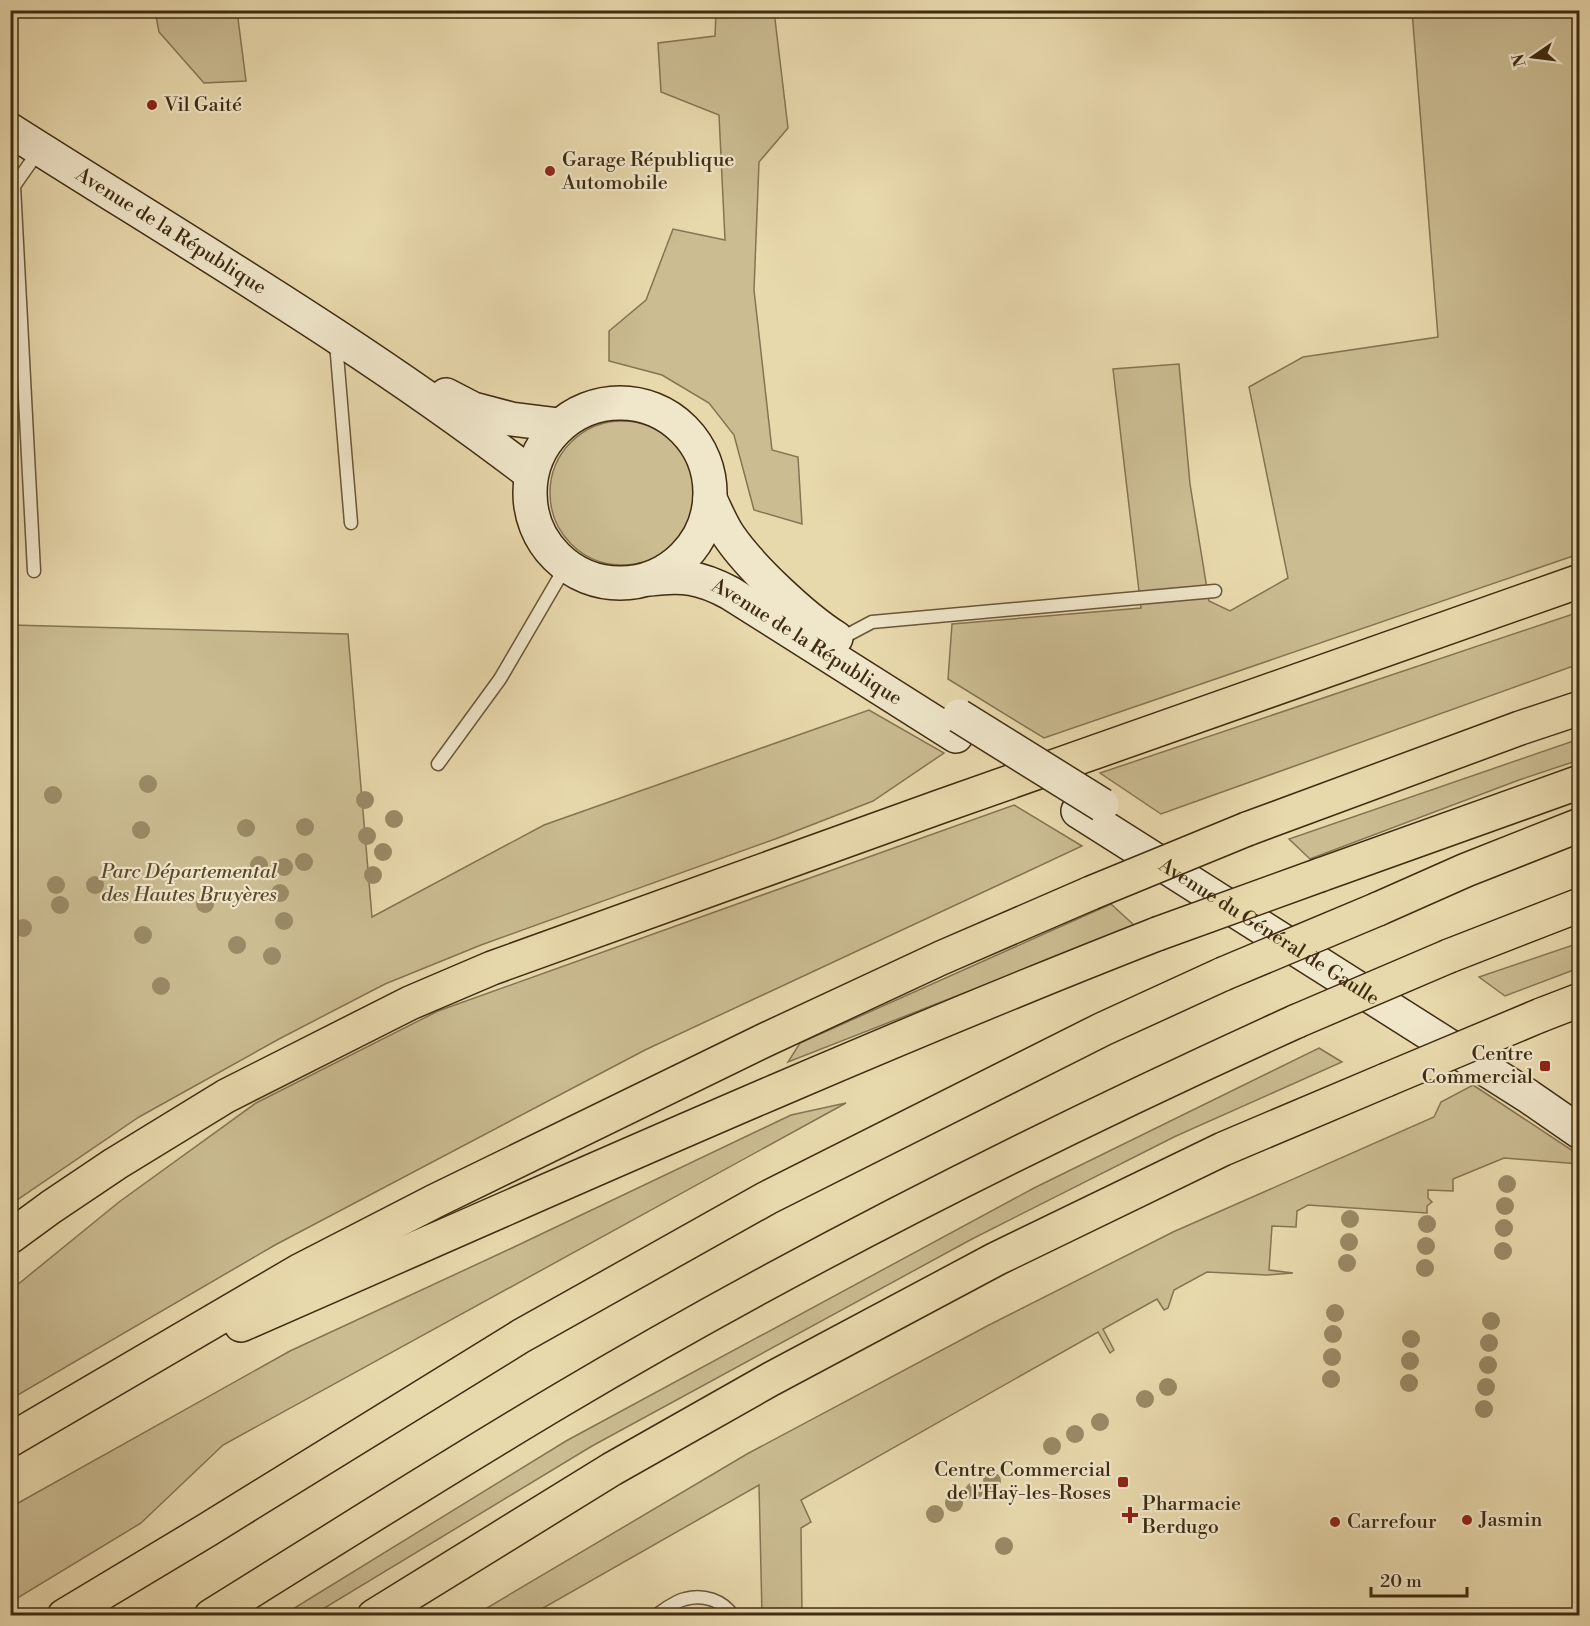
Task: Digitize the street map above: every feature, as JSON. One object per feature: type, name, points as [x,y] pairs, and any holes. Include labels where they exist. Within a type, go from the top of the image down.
[{"type":"highway","points":[[10,1237],[115,1164],[226,1096],[410,1003],[492,968],[939,807],[1580,581]]},
{"type":"highway","points":[[10,1440],[299,1270],[765,1040],[941,958],[1247,829],[1580,708]]},
{"type":"highway","points":[[96,1388],[775,1092],[995,999],[1157,934],[1580,782]]},
{"type":"highway","points":[[64,1616],[521,1336],[766,1198],[1103,1029],[1223,974],[1466,870],[1580,825]]},
{"type":"highway","points":[[211,1616],[562,1399],[770,1282],[963,1179],[1159,1083],[1297,1021],[1449,956],[1580,905]]},
{"type":"highway","points":[[374,1616],[622,1463],[771,1379],[996,1259],[1223,1149],[1580,1000]]},
{"type":"main road","name":"Avenue de la République","points":[[10,130],[334,334],[531,474]]},
{"type":"main road","name":"Avenue de la République","points":[[334,334],[473,409],[512,419],[559,425]]},
{"type":"main road","points":[[607,403],[633,403],[658,411],[680,425],[698,446],[708,471],[710,499],[704,525],[692,549],[672,567],[648,579],[620,584],[592,579],[567,566],[548,548],[535,525],[530,500],[531,474],[541,447],[559,425],[581,410],[607,403]]},
{"type":"main road","name":"Avenue de la République","points":[[710,499],[729,537],[799,609],[832,647]]},
{"type":"main road","name":"Avenue de la République","points":[[648,579],[687,576],[710,582],[832,647],[958,726]]},
{"type":"main road","name":"Avenue du Général de Gaulle","points":[[958,726],[1580,1105]]},
{"type":"main road","name":"Avenue du Général de Gaulle","points":[[1090,808],[1580,1132]]},
{"type":"lane","points":[[34,571],[14,186],[40,149]]},
{"type":"lane","points":[[334,334],[351,523]]},
{"type":"lane","points":[[438,764],[500,679],[567,566]]},
{"type":"lane","points":[[832,647],[872,622],[1215,591]]},
{"type":"lane","points":[[655,1616],[684,1599],[708,1597],[729,1610],[733,1616]]},
{"type":"green space","points":[[155,11],[237,11],[246,81],[204,83],[159,32]]},
{"type":"green space","points":[[716,11],[774,11],[788,128],[759,162],[754,290],[772,450],[798,457],[802,524],[754,510],[734,435],[709,403],[662,375],[609,361],[609,331],[646,300],[673,229],[725,240],[719,115],[661,92],[658,43],[715,36]]},
{"type":"green space","points":[[1412,11],[1579,11],[1579,554],[1044,738],[948,679],[952,624],[1141,608],[1113,369],[1179,364],[1190,484],[1209,601],[1230,611],[1288,578],[1249,387],[1303,357],[1438,337]]},
{"type":"green space","points":[[622,421],[650,426],[673,442],[689,465],[694,493],[689,521],[673,544],[650,560],[622,565],[594,560],[571,544],[555,521],[550,493],[555,465],[571,442],[594,426]]},
{"type":"green space","points":[[1579,612],[1579,664],[1161,814],[1100,773]]},
{"type":"green space","name":"Parc Départemental des Hautes Bruyères","points":[[11,625],[348,634],[372,917],[544,825],[869,710],[944,753],[873,801],[778,838],[481,945],[385,984],[279,1039],[139,1117],[11,1204]]},
{"type":"green space","points":[[1579,739],[1579,760],[1519,780],[1310,859],[1289,839]]},
{"type":"green space","points":[[1014,805],[1082,846],[645,1050],[275,1245],[11,1399],[11,1290],[119,1202],[256,1103],[438,1011]]},
{"type":"green space","points":[[1111,904],[1135,926],[788,1062],[800,1043]]},
{"type":"green space","points":[[1579,943],[1579,968],[1505,996],[1479,977]]},
{"type":"green space","points":[[1319,1048],[1342,1062],[1176,1136],[972,1239],[592,1446],[313,1615],[283,1615],[566,1441],[1034,1188]]},
{"type":"green space","points":[[1473,1085],[1579,1155],[1579,1164],[1504,1158],[1453,1179],[1453,1191],[1428,1190],[1428,1198],[1432,1202],[1427,1206],[1427,1213],[1308,1205],[1297,1211],[1296,1227],[1272,1226],[1269,1270],[1293,1273],[1267,1275],[1207,1272],[1174,1290],[1168,1308],[1164,1310],[1157,1299],[1103,1329],[1114,1350],[1110,1353],[1098,1332],[801,1500],[811,1522],[801,1528],[802,1615],[762,1615],[759,1485],[531,1615],[475,1615],[747,1454],[989,1325],[1173,1232],[1434,1117],[1441,1102]]},
{"type":"green space","points":[[846,1103],[223,1445],[141,1523],[11,1602],[11,1507],[290,1351],[791,1115]]},
{"type":"place","name":"Vil Gaité","points":[[152,105]]},
{"type":"place","name":"Garage République Automobile","points":[[550,171]]},
{"type":"place","name":"Centre Commercial","points":[[1545,1066]]},
{"type":"place","name":"Centre Commercial de l'Haÿ-les-Roses","points":[[1123,1482]]},
{"type":"place","name":"Pharmacie Berdugo","points":[[1130,1515]]},
{"type":"place","name":"Jasmin","points":[[1467,1520]]},
{"type":"place","name":"Carrefour","points":[[1335,1522]]}]
